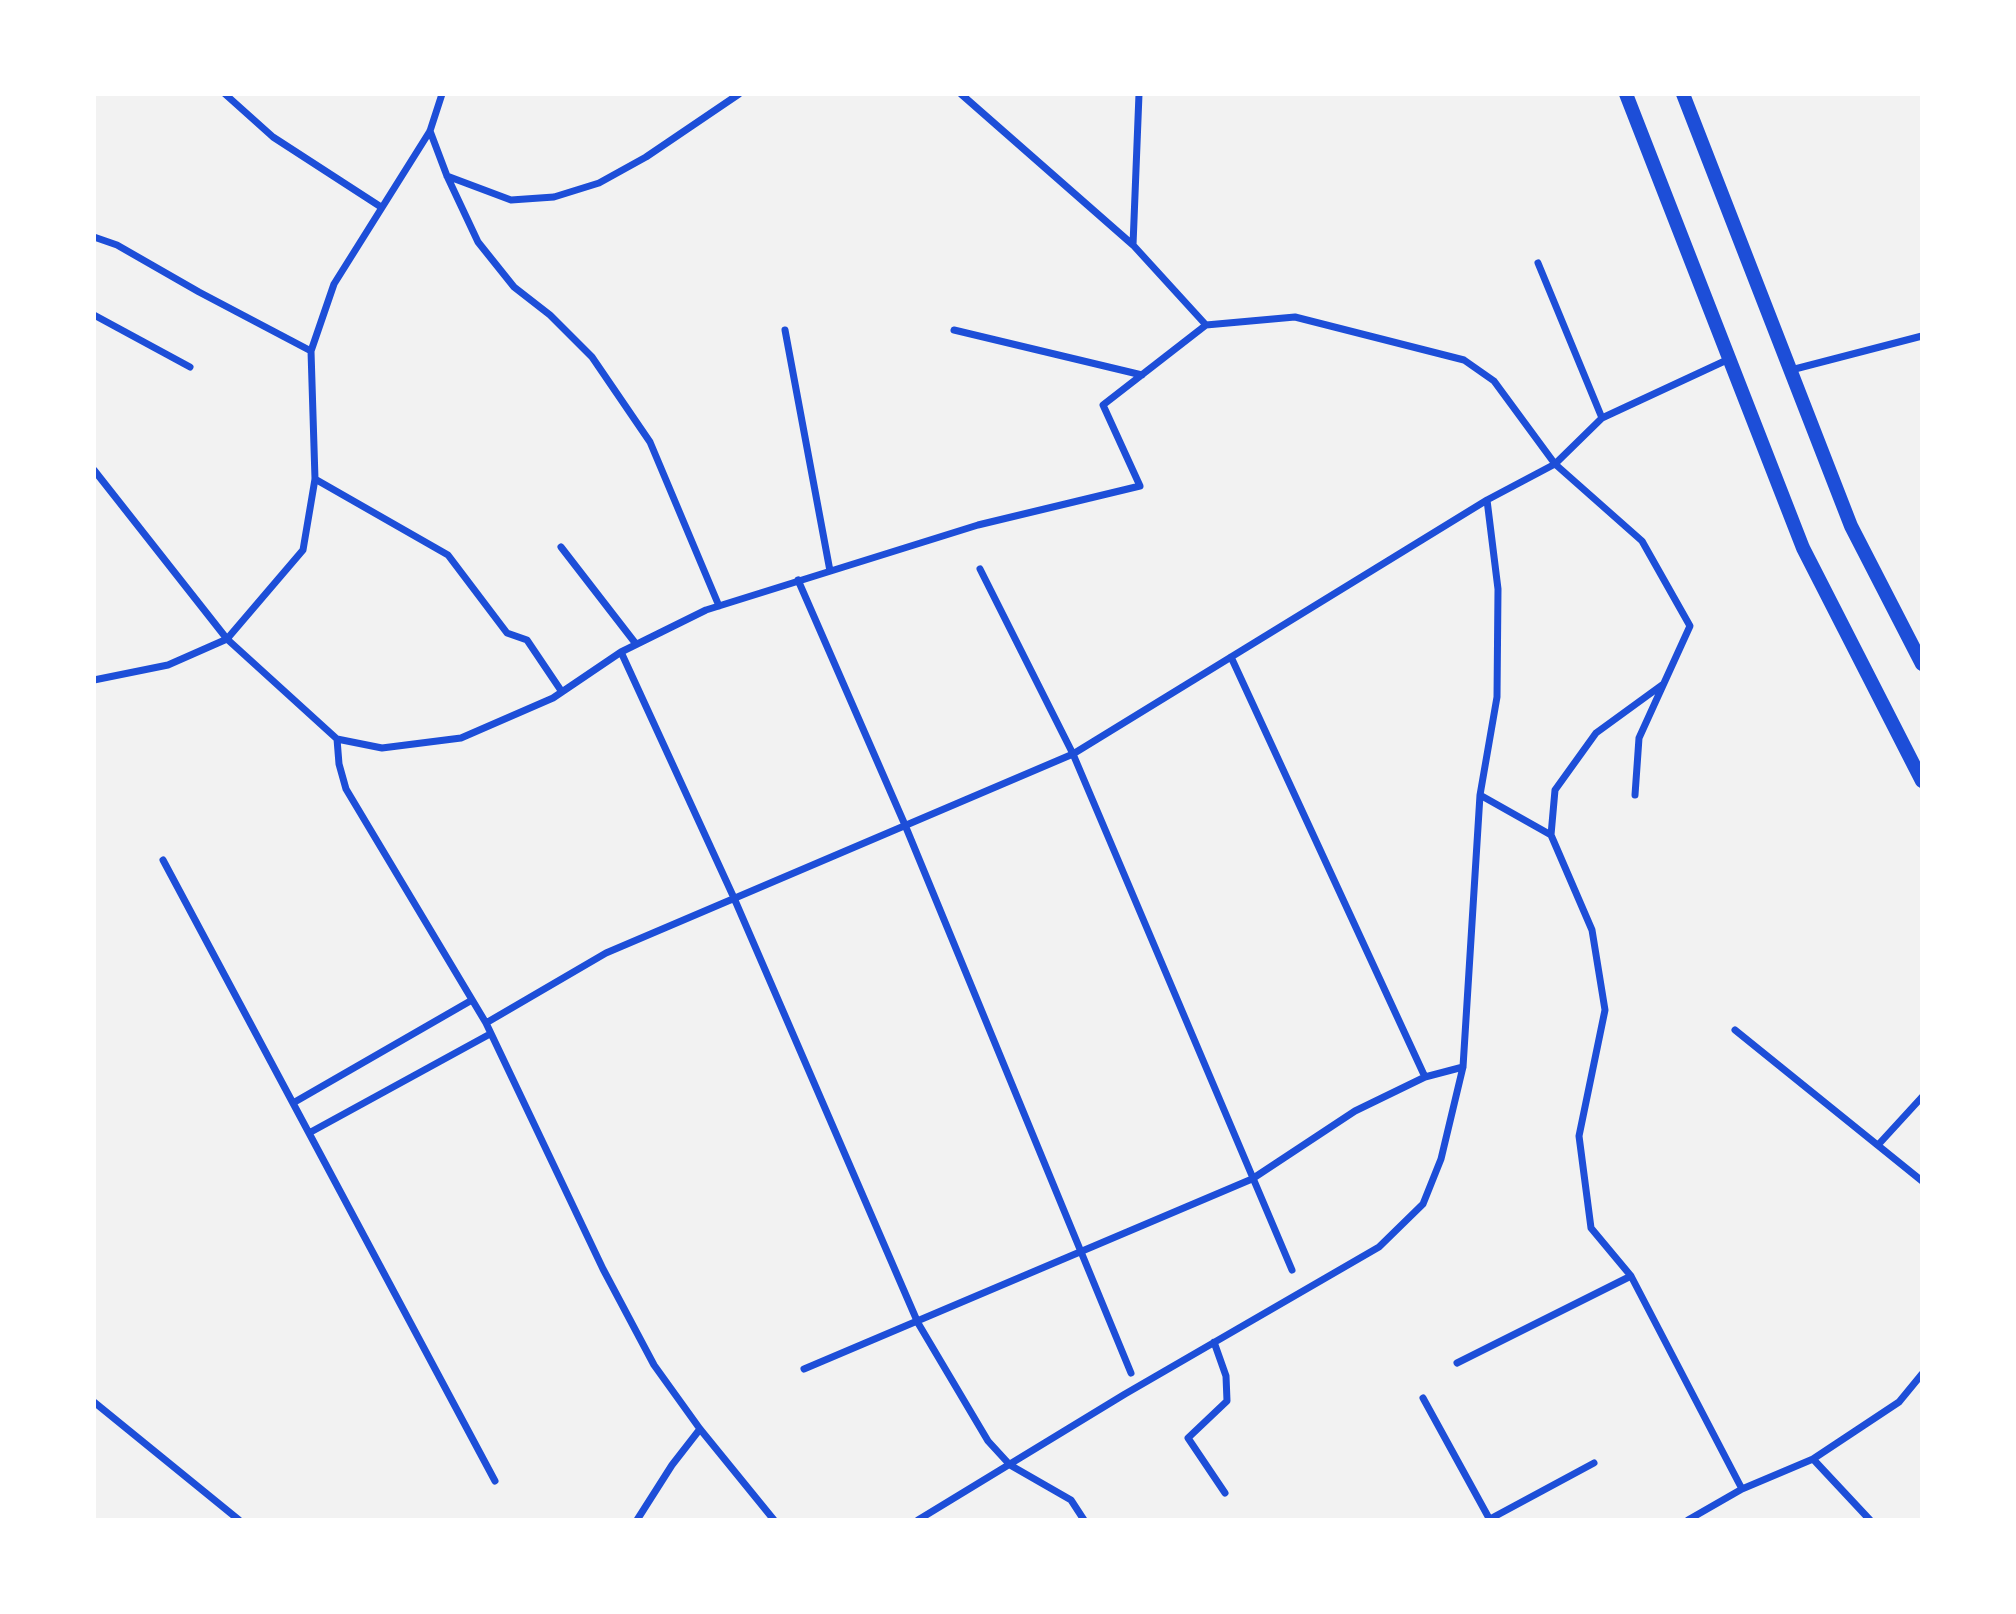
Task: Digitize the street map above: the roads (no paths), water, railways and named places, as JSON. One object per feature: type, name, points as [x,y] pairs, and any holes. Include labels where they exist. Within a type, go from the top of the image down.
[{"type":"main road","points":[[1626,94],[1803,548],[1922,781]]},
{"type":"main road","points":[[1683,94],[1851,526],[1922,664]]},
{"type":"street","points":[[225,94],[273,137],[381,207]]},
{"type":"street","points":[[94,680],[167,665],[227,639],[303,550],[314,479],[311,351],[334,284],[430,131],[442,94]]},
{"type":"street","points":[[447,176],[511,200],[554,197],[599,183],[634,164],[739,94]]},
{"type":"street","points":[[961,94],[1133,245],[1206,325]]},
{"type":"street","points":[[1133,245],[1139,94]]},
{"type":"street","points":[[430,131],[447,176],[478,242],[514,287],[550,315],[592,357],[650,443],[719,606]]},
{"type":"street","points":[[94,237],[117,245],[311,351]]},
{"type":"street","points":[[1538,263],[1602,418]]},
{"type":"street","points":[[94,315],[190,367]]},
{"type":"street","points":[[94,470],[227,639],[337,739],[382,748],[461,738],[553,698],[621,652],[719,606],[978,525],[1140,486],[1103,405],[1206,325],[1295,317],[1464,359],[1494,381],[1555,464],[1642,541],[1690,626],[1639,738],[1635,794]]},
{"type":"street","points":[[785,330],[830,571]]},
{"type":"street","points":[[954,330],[1142,375]]},
{"type":"street","points":[[1791,370],[1922,336]]},
{"type":"street","points":[[486,1023],[606,953],[1073,754],[1488,500],[1555,464],[1602,418],[1729,359]]},
{"type":"street","points":[[314,479],[448,555],[507,633],[527,640],[562,692]]},
{"type":"street","points":[[918,1520],[1214,1342],[1379,1247],[1423,1204],[1441,1158],[1464,1067],[1480,795],[1497,697],[1498,589],[1488,500]]},
{"type":"street","points":[[561,547],[636,644]]},
{"type":"street","points":[[980,569],[1073,754],[1292,1270]]},
{"type":"street","points":[[798,580],[905,825],[1131,1373]]},
{"type":"street","points":[[621,652],[734,898],[918,1323],[988,1441],[1010,1465],[1071,1500],[1084,1520]]},
{"type":"street","points":[[1231,657],[1425,1077]]},
{"type":"street","points":[[1663,685],[1596,733],[1555,790],[1551,835],[1592,930],[1605,1010],[1579,1136],[1591,1228],[1630,1276],[1742,1489]]},
{"type":"street","points":[[337,739],[339,764],[346,789],[486,1023],[603,1269],[654,1365],[700,1429],[774,1520]]},
{"type":"street","points":[[1480,795],[1551,835]]},
{"type":"street","points":[[163,860],[495,1481]]},
{"type":"street","points":[[293,1103],[472,1000]]},
{"type":"street","points":[[1735,1030],[1922,1181]]},
{"type":"street","points":[[309,1133],[490,1034]]},
{"type":"street","points":[[804,1369],[918,1323],[1081,1250],[1252,1179],[1354,1111],[1425,1077],[1464,1067]]},
{"type":"street","points":[[1878,1145],[1922,1097]]},
{"type":"street","points":[[1457,1363],[1630,1276]]},
{"type":"street","points":[[1214,1342],[1226,1376],[1227,1401],[1188,1438],[1225,1493]]},
{"type":"street","points":[[1688,1520],[1742,1489],[1813,1460],[1899,1402],[1922,1374]]},
{"type":"street","points":[[1423,1398],[1490,1519],[1594,1463]]},
{"type":"street","points":[[94,1402],[239,1520]]},
{"type":"street","points":[[636,1520],[672,1465],[700,1429]]},
{"type":"street","points":[[1813,1460],[1870,1520]]}]
